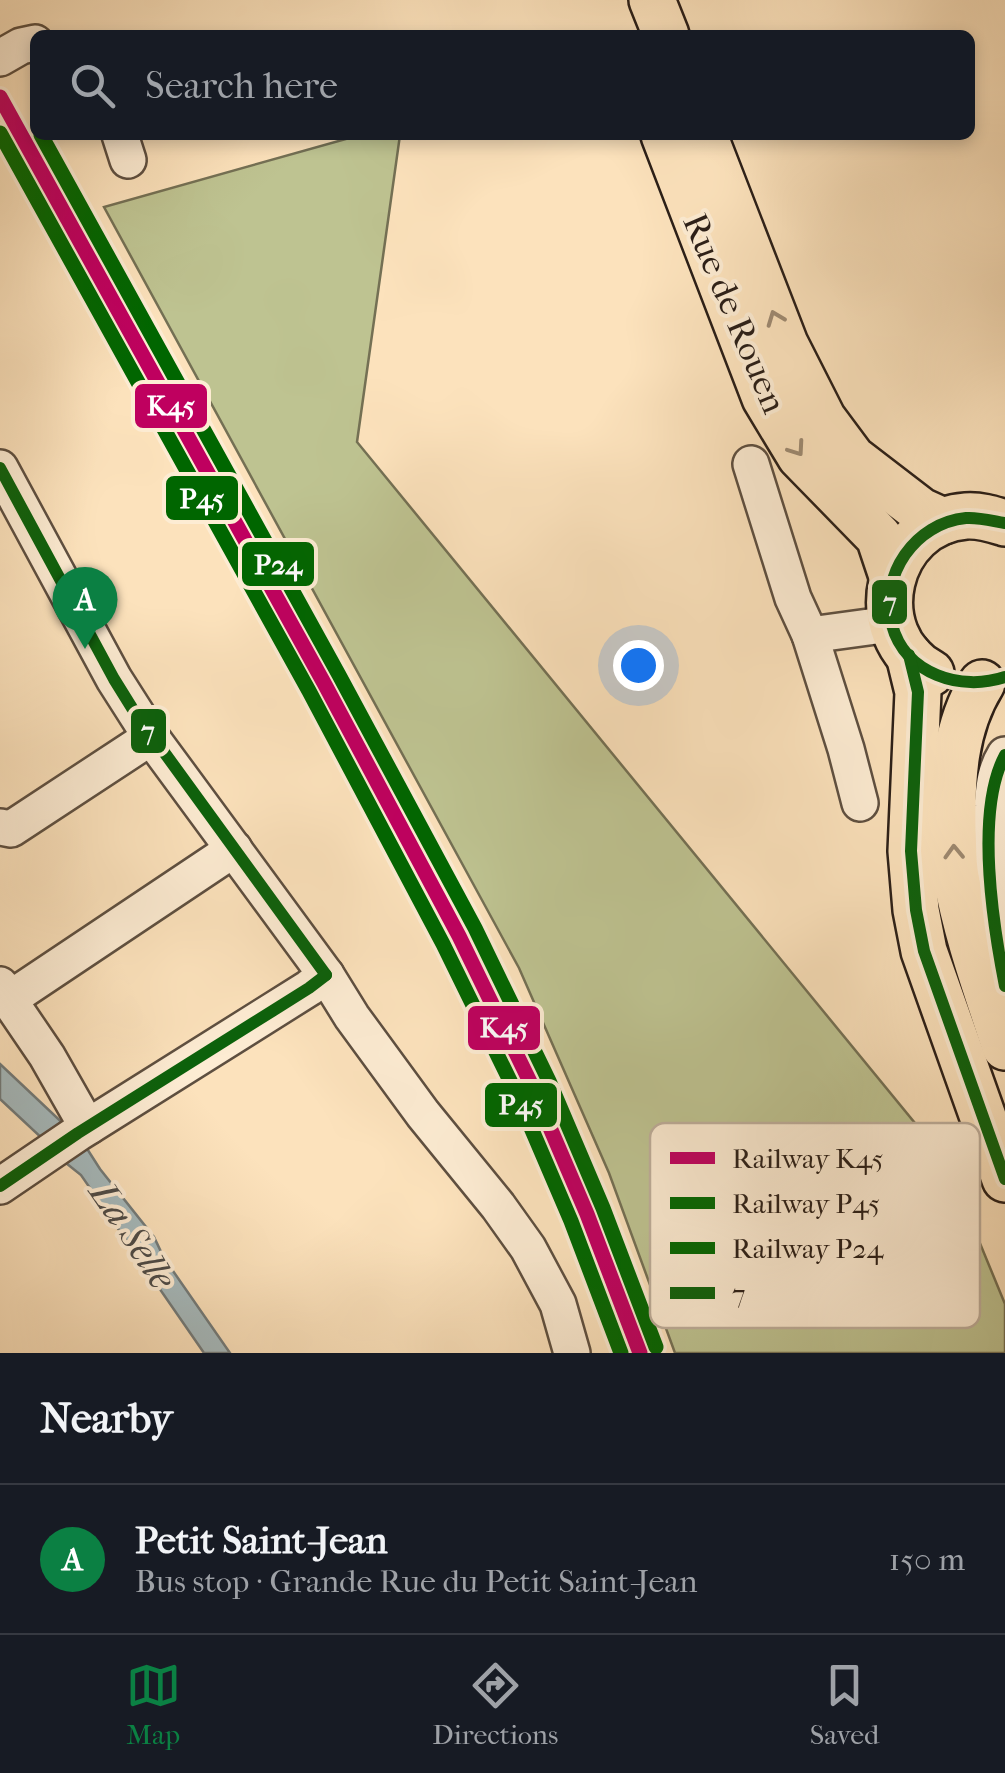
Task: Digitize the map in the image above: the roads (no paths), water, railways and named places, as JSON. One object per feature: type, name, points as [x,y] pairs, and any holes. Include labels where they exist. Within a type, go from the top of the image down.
[{"type":"main road","points":[[620,0],[629,30]]},
{"type":"main road","points":[[652,0],[664,30]]},
{"type":"main road","name":"Rue de Rouen","points":[[666,140],[765,398],[800,456],[879,537],[892,576]]},
{"type":"main road","name":"Rue de Rouen","points":[[706,140],[785,344],[823,419],[852,458],[921,511],[944,521]]},
{"type":"main road","points":[[1005,523],[976,516],[944,521],[921,534],[903,552],[892,576],[889,599],[918,692],[911,851],[924,951],[1005,1179]]},
{"type":"main road","points":[[900,639],[924,669],[942,678],[962,684],[994,680]]},
{"type":"main road","points":[[994,680],[974,696],[960,734],[952,784],[955,874],[966,925],[1005,1047]]},
{"type":"street","points":[[0,58],[30,44]]},
{"type":"street","points":[[751,464],[794,598],[810,635],[860,803]]},
{"type":"street","points":[[0,468],[114,680],[151,737],[326,975],[352,1018],[528,1248],[558,1304],[572,1353]]},
{"type":"street","points":[[810,635],[876,626],[900,639]]},
{"type":"street","points":[[0,827],[11,829],[151,737]]},
{"type":"street","points":[[1005,755],[997,768],[988,840],[990,896],[1005,986]]},
{"type":"street","points":[[84,1130],[80,1114],[48,1056],[6,992],[234,849]]},
{"type":"street","points":[[0,1186],[326,975]]},
{"type":"water","points":[[0,1064],[70,1130],[47,1143],[0,1099]]},
{"type":"water","name":"La Selle","points":[[84,1144],[154,1237],[164,1258],[230,1353],[204,1353],[81,1175],[61,1159]]},
{"type":"rail line","name":"K45","points":[[0,97],[459,936],[533,1088],[640,1353]]},
{"type":"rail line","name":"P45","points":[[0,133],[309,691],[443,944],[517,1095],[621,1353]]},
{"type":"rail line","name":"P24","points":[[44,140],[475,928],[549,1081],[656,1347]]},
{"type":"place","name":"Petit Saint-Jean","points":[[85,649]]}]
